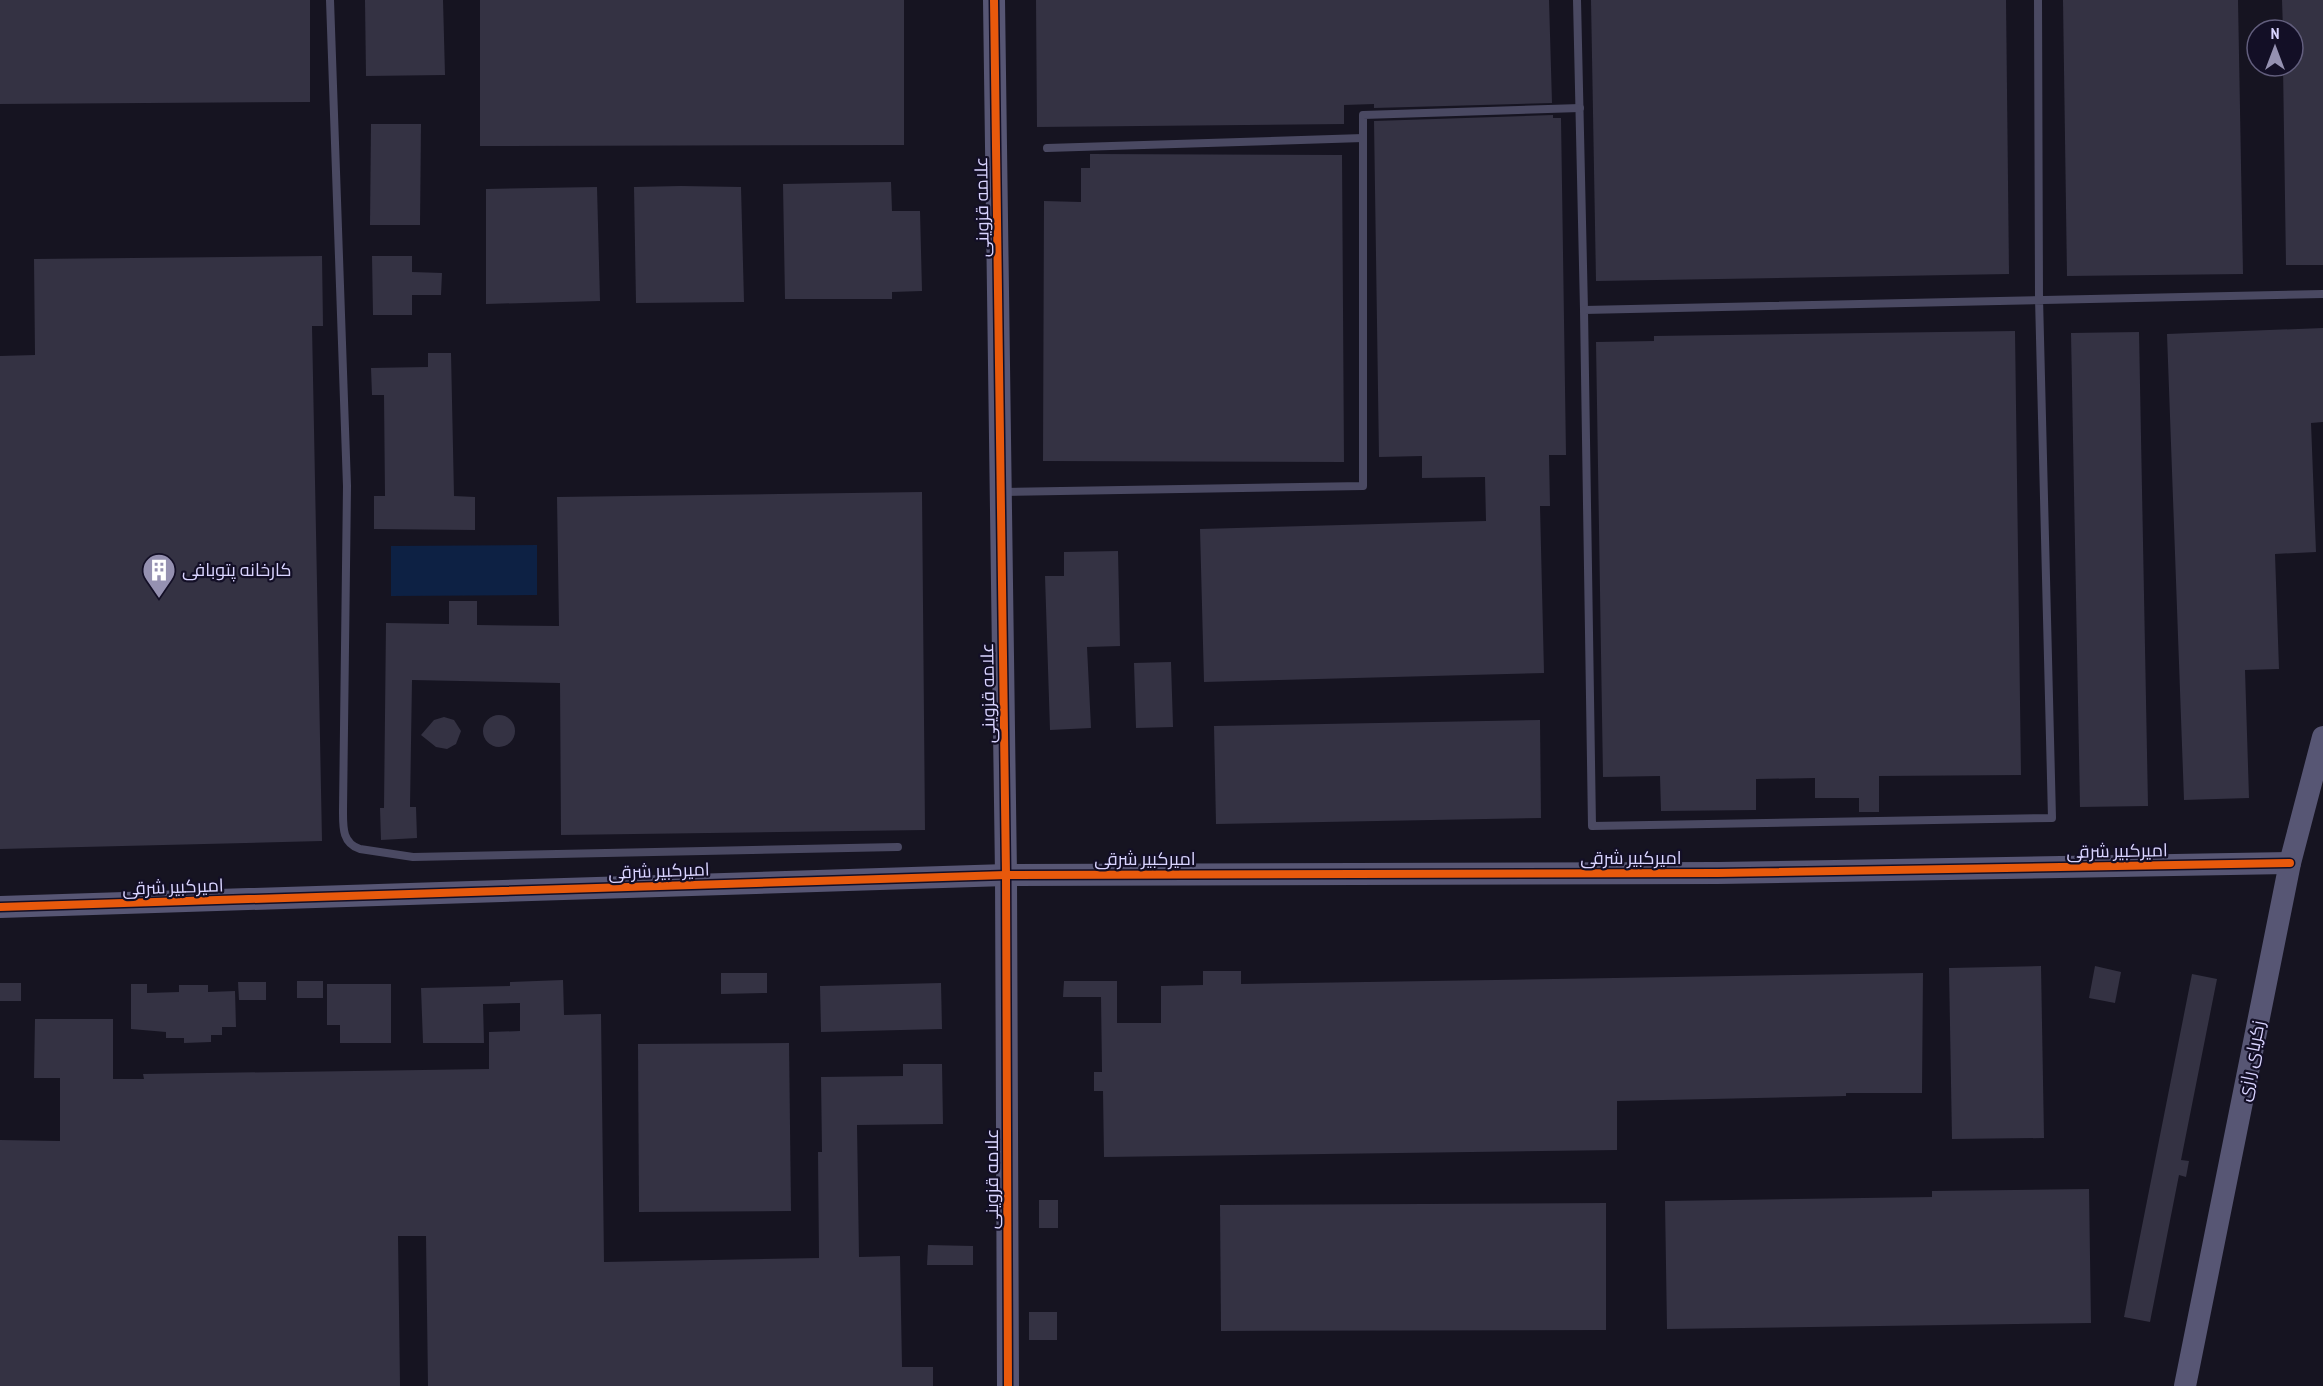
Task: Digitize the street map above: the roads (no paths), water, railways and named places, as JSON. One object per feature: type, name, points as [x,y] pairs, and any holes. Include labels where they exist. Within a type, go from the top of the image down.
[{"type":"street","name":"علامه قزوینی","points":[[994,0],[1006,875],[1008,1386]]},
{"type":"street","name":"زکریای رازی","points":[[2185,1386],[2290,863],[2323,737]]},
{"type":"street","name":"امیرکبیر شرقی","points":[[0,907],[1006,875],[1718,873],[2290,863]]},
{"type":"lane","points":[[330,0],[347,486],[345,837],[352,846],[360,849],[413,857],[898,847]]},
{"type":"lane","points":[[1577,0],[1592,826],[2052,818],[2039,298],[2038,0]]},
{"type":"lane","points":[[1001,492],[1363,486],[1363,115],[1580,108]]},
{"type":"lane","points":[[1047,148],[1363,138]]},
{"type":"lane","points":[[1584,310],[2039,298],[2323,294]]},
{"type":"water","points":[[537,545],[537,595],[391,596],[391,546]]},
{"type":"place","name":"کارخانه پتوبافی","points":[[159,599]]}]
